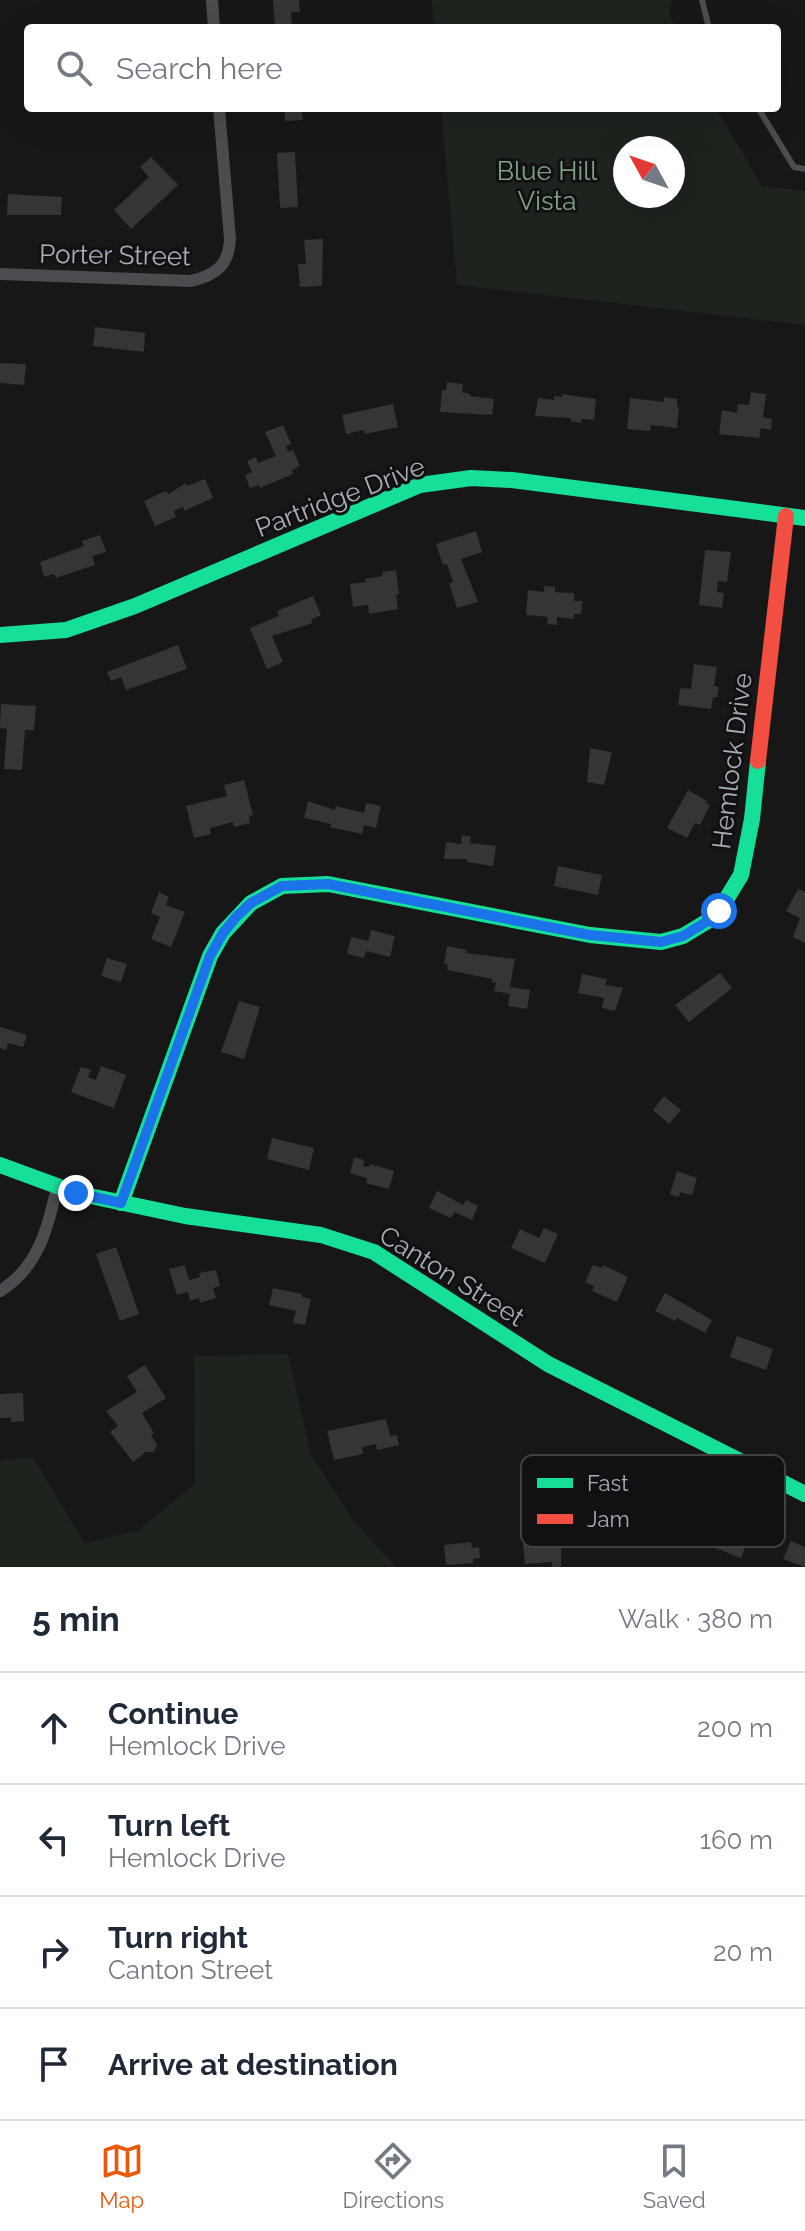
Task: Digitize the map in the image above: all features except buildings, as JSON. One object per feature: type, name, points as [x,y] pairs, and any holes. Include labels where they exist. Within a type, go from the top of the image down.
[{"type":"street","points":[[212,0],[214,24]]},
{"type":"street","name":"Porter Street","points":[[0,274],[191,281],[207,277],[225,264],[230,239],[219,112]]},
{"type":"street","name":"Partridge Drive","points":[[0,635],[66,630],[135,606],[420,485],[471,478],[512,480],[805,518]]},
{"type":"street","name":"Hemlock Drive","points":[[121,1203],[210,956],[236,917],[251,903],[282,886],[328,884],[590,935],[661,942],[683,936],[716,916],[741,875],[752,819],[786,516]]},
{"type":"street","name":"Canton Street","points":[[0,1165],[57,1187],[121,1203],[185,1216],[321,1235],[374,1252],[548,1364],[728,1455]]},
{"type":"street","points":[[0,1291],[12,1284],[37,1255],[57,1187]]},
{"type":"street","name":"Canton Street","points":[[785,1484],[805,1494]]},
{"type":"lane","points":[[702,0],[708,24]]},
{"type":"lane","points":[[760,112],[794,167],[805,169]]},
{"type":"green space","points":[[432,0],[672,0],[669,13],[674,24],[434,24]]},
{"type":"green space","name":"Blue Hill Vista","points":[[441,112],[718,112],[762,186],[805,191],[805,325],[457,285]]},
{"type":"green space","points":[[288,1354],[311,1455],[354,1521],[396,1567],[0,1567],[0,1461],[33,1457],[84,1543],[139,1530],[195,1484],[194,1356]]},
{"type":"traffic: fast","points":[[0,635],[66,630],[135,606],[420,485],[471,478],[512,480],[805,518]]},
{"type":"traffic: fast","points":[[121,1203],[210,956],[223,933],[251,903],[282,886],[328,884],[590,935],[661,942],[683,936],[716,916],[741,875],[752,819],[758,761]]},
{"type":"traffic: fast","points":[[0,1165],[76,1193],[185,1216],[321,1235],[374,1252],[548,1364],[728,1455]]},
{"type":"traffic: fast","points":[[785,1484],[805,1494]]},
{"type":"traffic: jam","points":[[758,761],[786,516]]},
{"type":"route","points":[[76,1193],[121,1203],[210,956],[236,917],[251,903],[282,886],[328,884],[590,935],[661,942],[683,936],[719,911]]}]
